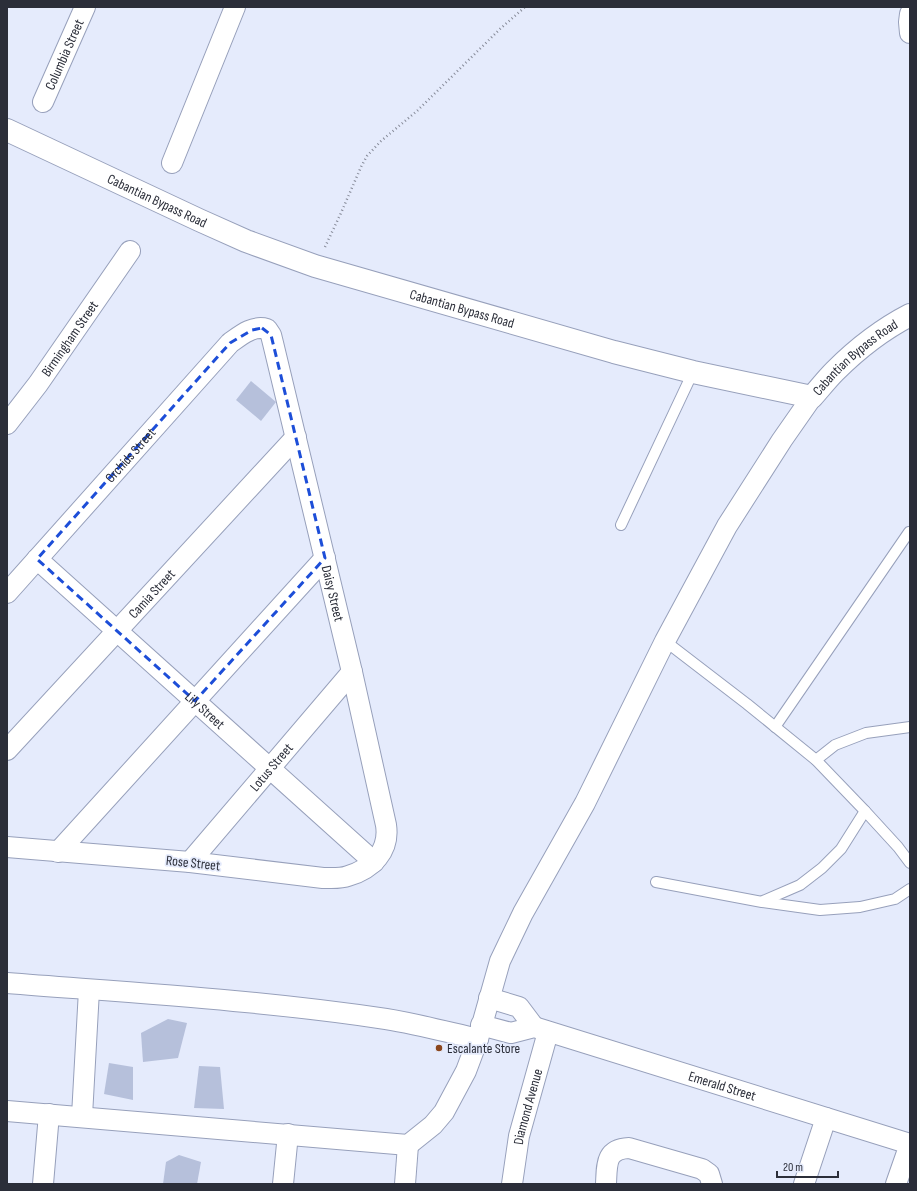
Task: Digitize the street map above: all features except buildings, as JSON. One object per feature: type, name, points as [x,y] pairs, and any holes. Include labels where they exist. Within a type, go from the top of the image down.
[{"type":"main road","name":"Cabantian Bypass Road","points":[[7,130],[246,241],[315,266],[614,352],[693,372],[812,397],[834,371],[858,350],[910,315]]},
{"type":"street","name":"Columbia Street","points":[[43,102],[85,7]]},
{"type":"street","points":[[172,164],[235,7]]},
{"type":"street","points":[[910,14],[910,33]]},
{"type":"street","name":"Birmingham Street","points":[[7,424],[38,384],[130,251]]},
{"type":"street","name":"Daisy Street","points":[[262,328],[268,329],[271,335],[352,672],[387,831],[384,848],[374,862]]},
{"type":"street","name":"Orchids Street","points":[[7,593],[230,344],[241,335],[252,330],[262,328]]},
{"type":"street","points":[[7,1111],[82,1116],[408,1145],[433,1124],[444,1112],[466,1071],[480,1032],[500,961],[523,913],[585,803],[665,641],[727,526],[782,440],[812,397]]},
{"type":"street","name":"Camia Street","points":[[7,750],[296,437]]},
{"type":"street","points":[[58,852],[325,558]]},
{"type":"street","name":"Lily Street","points":[[37,559],[374,862]]},
{"type":"street","name":"Lotus Street","points":[[190,862],[352,672]]},
{"type":"street","name":"Rose Street","points":[[7,847],[190,862],[323,878],[337,878],[354,874],[374,862]]},
{"type":"street","points":[[7,983],[89,990],[155,993],[315,1009],[480,1032],[511,1033],[541,1029]]},
{"type":"street","points":[[82,1116],[89,990]]},
{"type":"street","points":[[489,998],[519,1007],[541,1029]]},
{"type":"street","name":"Emerald Street","points":[[541,1029],[910,1144]]},
{"type":"street","name":"Diamond Avenue","points":[[512,1184],[519,1136],[541,1029]]},
{"type":"street","points":[[43,1184],[49,1114]]},
{"type":"street","points":[[804,1184],[826,1118]]},
{"type":"street","points":[[283,1184],[288,1134]]},
{"type":"street","points":[[896,1184],[910,1144]]},
{"type":"street","points":[[405,1184],[408,1145]]},
{"type":"street","points":[[606,1184],[607,1162],[612,1154],[619,1149],[629,1148],[706,1170],[712,1184]]},
{"type":"lane","points":[[621,525],[693,372]]},
{"type":"lane","points":[[775,727],[909,532]]},
{"type":"lane","points":[[665,641],[816,760],[898,847],[910,863]]},
{"type":"lane","points":[[816,760],[835,745],[866,732],[910,727]]},
{"type":"lane","points":[[762,902],[800,885],[822,868],[841,849],[865,811]]},
{"type":"lane","points":[[656,882],[762,902],[820,910],[860,908],[895,899],[910,889]]},
{"type":"path","points":[[315,266],[341,213],[360,167],[368,156],[381,141],[417,111],[500,29],[525,7]]},
{"type":"highlighted area","points":[[262,328],[271,335],[325,558],[195,701],[37,559],[230,343],[252,330]]},
{"type":"place","name":"Escalante Store","points":[[439,1048]]}]
